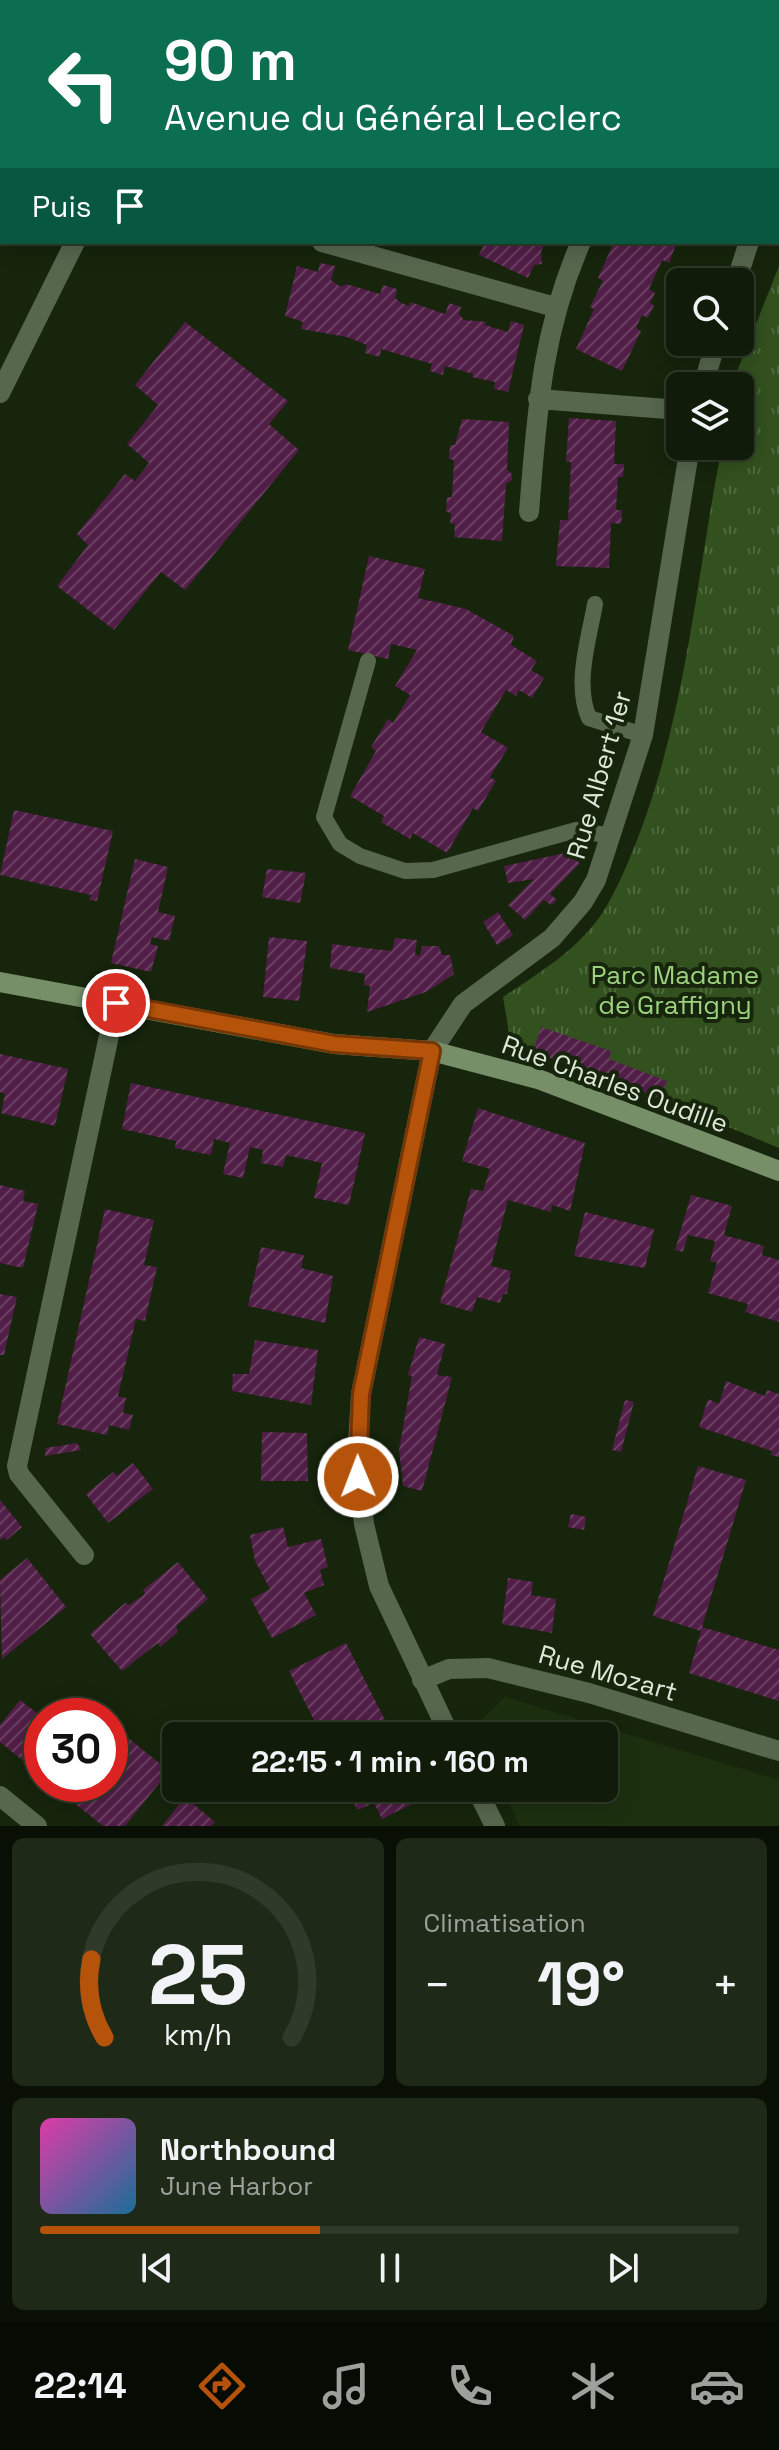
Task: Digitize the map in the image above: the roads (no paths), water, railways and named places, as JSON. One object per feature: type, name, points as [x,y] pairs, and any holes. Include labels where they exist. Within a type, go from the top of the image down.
[{"type":"street","points":[[0,393],[74,244]]},
{"type":"street","points":[[329,244],[555,307]]},
{"type":"street","points":[[529,512],[538,399],[555,307],[580,244]]},
{"type":"street","points":[[741,268],[748,244]]},
{"type":"street","points":[[538,399],[666,409]]},
{"type":"street","name":"Rue Albert 1er","points":[[432,1051],[463,1004],[552,938],[569,921],[596,880],[643,735],[688,460]]},
{"type":"street","name":"Rue Charles Oudille","points":[[0,982],[334,1044],[432,1051],[538,1079],[779,1171]]},
{"type":"street","points":[[84,1555],[19,1474],[18,1455],[116,1003]]},
{"type":"street","points":[[432,1051],[361,1394],[359,1494],[379,1586],[443,1722]]},
{"type":"street","name":"Rue Mozart","points":[[422,1680],[449,1669],[488,1668],[589,1693],[779,1751]]},
{"type":"street","points":[[0,1796],[37,1826]]},
{"type":"street","points":[[483,1802],[495,1826]]},
{"type":"lane","points":[[595,604],[583,676],[585,709],[589,718],[643,735]]},
{"type":"lane","points":[[368,661],[324,817],[340,844],[376,862],[405,871],[433,870],[576,830],[611,836]]},
{"type":"park label","name":"Parc Madame de Graffigny","points":[[675,990]]}]
